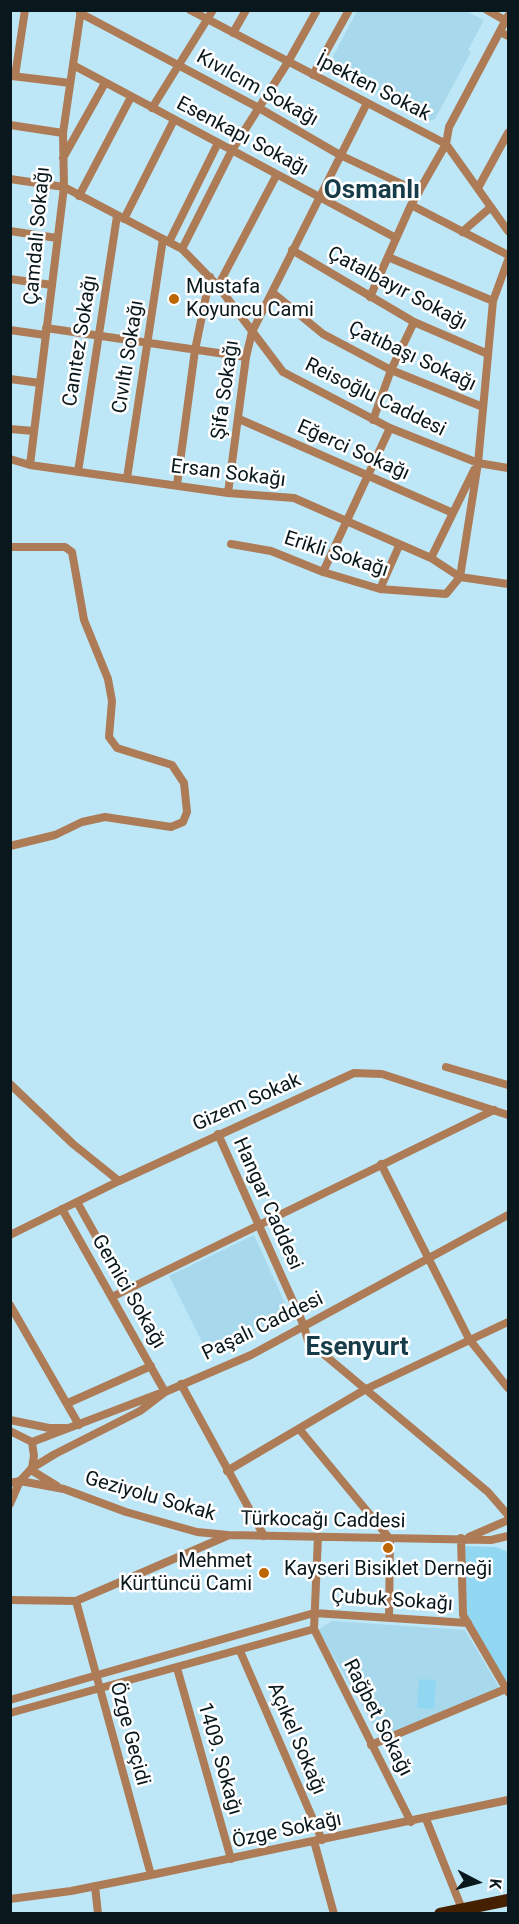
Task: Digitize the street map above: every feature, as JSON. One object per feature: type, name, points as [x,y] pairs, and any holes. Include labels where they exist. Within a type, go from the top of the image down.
[{"type":"highway","points":[[440,1914],[508,1900]]},
{"type":"street","points":[[25,10],[13,76],[70,84]]},
{"type":"street","name":"İpekten Sokak","points":[[190,10],[446,144],[508,231]]},
{"type":"street","points":[[152,108],[213,10]]},
{"type":"street","points":[[233,33],[246,10]]},
{"type":"street","points":[[182,249],[232,150],[288,62],[317,10]]},
{"type":"street","points":[[313,75],[349,10]]},
{"type":"street","points":[[370,297],[411,205],[446,144],[449,127],[508,19],[487,10]]},
{"type":"street","name":"Çamdalı Sokağı","points":[[30,465],[64,187],[63,133],[80,12]]},
{"type":"street","name":"Kıvılcım Sokağı","points":[[80,12],[259,108],[340,155],[418,192]]},
{"type":"street","points":[[500,32],[508,36]]},
{"type":"street","name":"Esenkapı Sokağı","points":[[73,65],[276,176],[396,238]]},
{"type":"street","points":[[62,161],[105,83]]},
{"type":"street","points":[[79,196],[131,97]]},
{"type":"street","name":"Şifa Sokağı","points":[[228,492],[246,357],[252,332],[318,196],[367,103]]},
{"type":"street","name":"Canıtez Sokağı","points":[[78,472],[120,217],[174,120]]},
{"type":"street","points":[[10,125],[63,133]]},
{"type":"street","points":[[478,188],[508,133]]},
{"type":"street","name":"Cıvıltı Sokağı","points":[[127,478],[166,241],[218,143]]},
{"type":"street","points":[[218,286],[276,176]]},
{"type":"street","name":"Reisoğlu Caddesi","points":[[10,179],[64,187],[182,249],[218,286],[283,372],[390,428],[478,463],[508,468]]},
{"type":"street","points":[[411,205],[508,255]]},
{"type":"street","points":[[462,231],[491,207]]},
{"type":"street","points":[[10,231],[57,238]]},
{"type":"street","name":"Çatalbayır Sokağı","points":[[292,250],[414,321],[488,354]]},
{"type":"street","points":[[388,258],[493,301]]},
{"type":"street","points":[[508,260],[493,301],[478,463],[460,577],[508,582]]},
{"type":"street","points":[[177,485],[195,350],[210,277]]},
{"type":"street","points":[[10,279],[52,285]]},
{"type":"street","name":"Çatıbaşı Sokağı","points":[[272,292],[324,334],[392,370],[483,407]]},
{"type":"street","points":[[373,420],[414,321]]},
{"type":"street","points":[[10,330],[99,336],[246,357]]},
{"type":"street","points":[[10,379],[40,383]]},
{"type":"street","name":"Eğerci Sokağı","points":[[239,419],[453,513]]},
{"type":"street","points":[[323,572],[390,428]]},
{"type":"street","points":[[10,429],[34,431]]},
{"type":"street","name":"Ersan Sokağı","points":[[10,459],[30,465],[78,472],[228,492],[294,498],[399,546],[431,558],[460,577]]},
{"type":"street","points":[[431,558],[478,463]]},
{"type":"street","name":"Erikli Sokağı","points":[[231,544],[271,551],[323,572],[380,589],[446,594],[460,577]]},
{"type":"street","points":[[380,589],[399,546]]},
{"type":"street","points":[[10,547],[65,548],[72,552],[84,620],[108,679],[112,701],[109,736],[117,748],[172,765],[184,783],[188,812],[183,822],[171,826],[105,817],[82,822],[55,835],[10,846]]},
{"type":"street","points":[[446,1067],[508,1085]]},
{"type":"street","name":"Gizem Sokak","points":[[10,1235],[119,1180],[354,1073],[382,1074],[508,1115]]},
{"type":"street","points":[[10,1084],[73,1144],[119,1180]]},
{"type":"street","points":[[112,1297],[494,1110]]},
{"type":"street","name":"Hangar Caddesi","points":[[218,1134],[304,1326],[308,1341],[488,1492],[508,1518]]},
{"type":"street","points":[[381,1164],[469,1339],[508,1388]]},
{"type":"street","points":[[77,1202],[126,1290]]},
{"type":"street","name":"Gemici Sokağı","points":[[62,1209],[165,1392]]},
{"type":"street","name":"Paşalı Caddesi","points":[[20,1481],[31,1469],[55,1454],[140,1411],[165,1392],[251,1355],[508,1215]]},
{"type":"street","points":[[10,1305],[13,1315],[68,1403],[79,1425]]},
{"type":"street","points":[[227,1471],[366,1389],[508,1322]]},
{"type":"street","points":[[68,1403],[151,1366]]},
{"type":"street","points":[[181,1384],[264,1536]]},
{"type":"street","points":[[10,1431],[32,1442],[165,1392]]},
{"type":"street","points":[[10,1420],[49,1428],[70,1428]]},
{"type":"street","points":[[300,1430],[390,1539],[389,1618]]},
{"type":"street","points":[[32,1442],[31,1469],[64,1489]]},
{"type":"street","points":[[10,1483],[20,1481],[64,1489]]},
{"type":"street","points":[[10,1503],[20,1481]]},
{"type":"street","name":"Geziyolu Sokak","points":[[64,1489],[126,1512],[197,1532],[228,1535]]},
{"type":"street","points":[[508,1518],[508,1534]]},
{"type":"street","name":"Türkocağı Caddesi","points":[[464,1538],[508,1518]]},
{"type":"street","name":"Türkocağı Caddesi","points":[[10,1600],[76,1601],[228,1535],[491,1540],[508,1534]]},
{"type":"street","points":[[10,1713],[314,1629],[318,1537]]},
{"type":"street","points":[[372,1745],[508,1690],[463,1615],[464,1538]]},
{"type":"street","name":"Özge Geçidi","points":[[76,1601],[151,1875]]},
{"type":"street","points":[[10,1701],[314,1613]]},
{"type":"street","name":"Çubuk Sokağı","points":[[314,1613],[468,1623]]},
{"type":"street","name":"Rağbet Sokağı","points":[[314,1629],[411,1822]]},
{"type":"street","name":"Açıkel Sokağı","points":[[240,1651],[318,1840],[334,1914]]},
{"type":"street","name":"1409. Sokağı","points":[[177,1668],[231,1859]]},
{"type":"street","name":"Özge Sokağı","points":[[10,1899],[71,1891],[426,1819],[508,1800]]},
{"type":"street","points":[[426,1819],[462,1909]]},
{"type":"street","points":[[95,1886],[98,1914]]},
{"type":"shaded area","points":[[357,11],[465,11],[484,20],[468,50],[471,52],[435,119],[429,121],[327,68]]},
{"type":"shaded area","points":[[254,1235],[288,1310],[286,1317],[206,1350],[169,1276]]},
{"type":"shaded area","points":[[463,1546],[496,1547],[508,1552],[508,1680],[506,1681],[466,1614]]},
{"type":"shaded area","points":[[332,1621],[465,1630],[500,1689],[380,1736],[318,1630]]},
{"type":"shaded area","points":[[419,1679],[436,1680],[434,1709],[417,1708]]},
{"type":"place","name":"Mustafa Koyuncu Cami","points":[[174,299]]},
{"type":"place","name":"Kayseri Bisiklet Derneği","points":[[388,1548]]},
{"type":"place","name":"Mehmet Kürtüncü Cami","points":[[264,1573]]},
{"type":"district","name":"Osmanlı","points":[[372,191]]},
{"type":"district","name":"Esenyurt","points":[[357,1348]]}]
